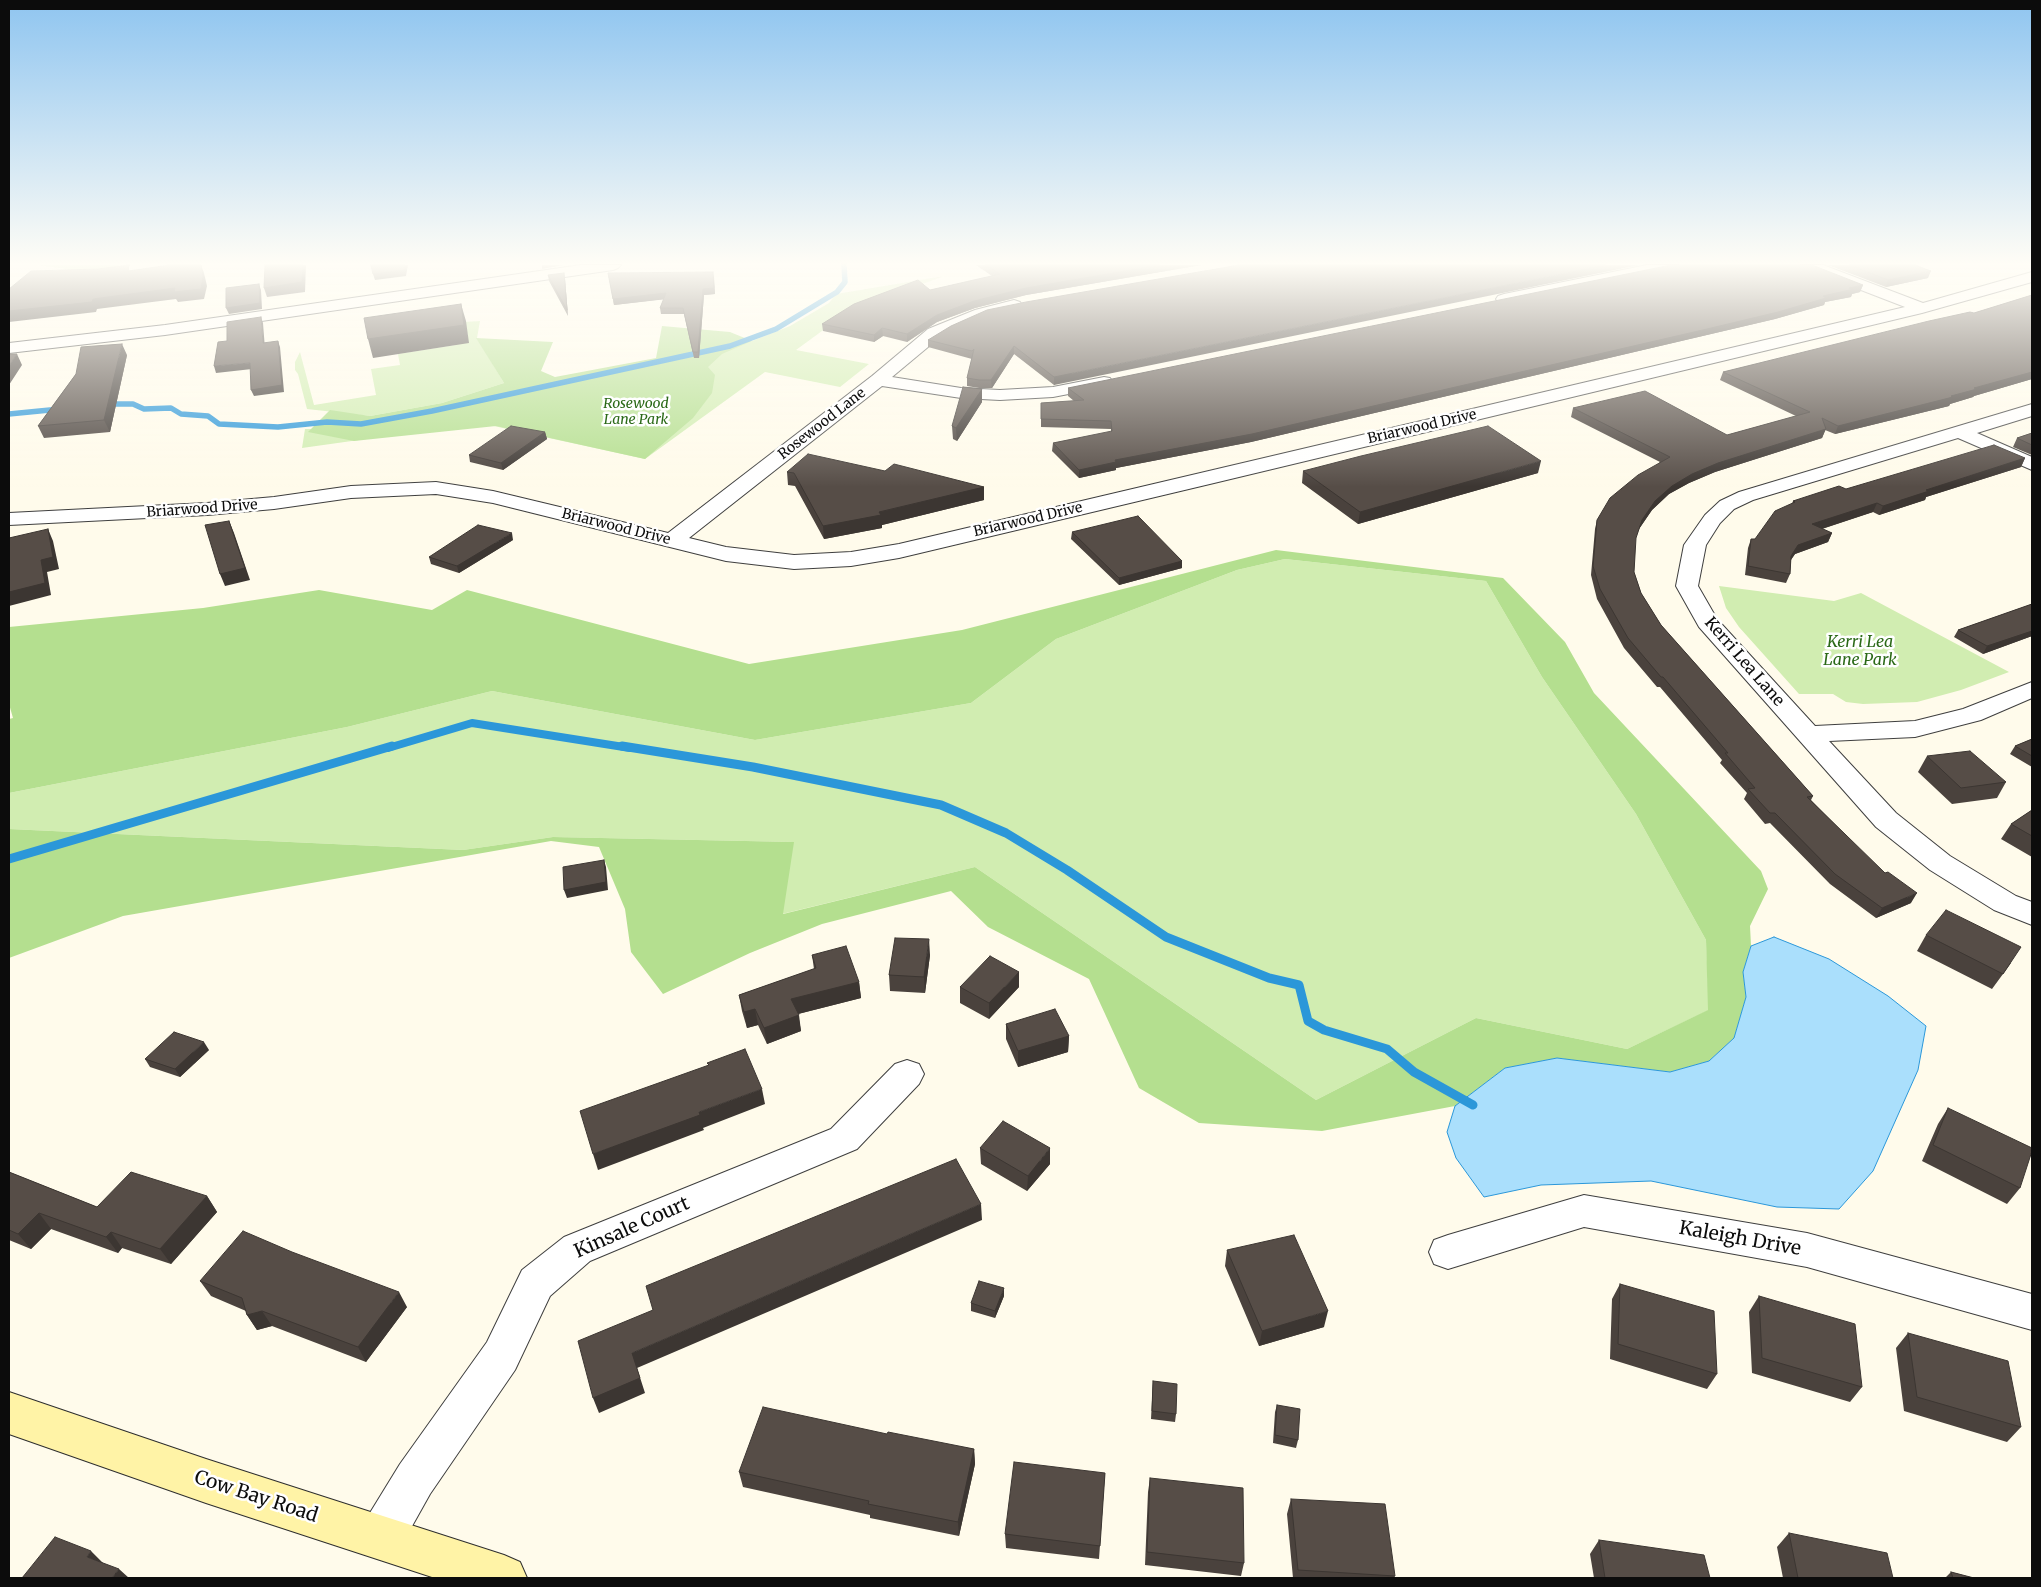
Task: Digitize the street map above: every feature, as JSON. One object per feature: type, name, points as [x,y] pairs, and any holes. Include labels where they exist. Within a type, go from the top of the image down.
[{"type":"main road","name":"Cow Bay Road","points":[[9,1413],[504,1578]]},
{"type":"street","points":[[9,348],[86,339]]},
{"type":"street","name":"Rosewood Lane","points":[[673,540],[878,380],[925,339]]},
{"type":"street","name":"Briarwood Drive","points":[[9,519],[207,509],[274,503],[351,492],[436,488],[493,497],[726,554],[786,562],[821,561],[876,555],[1790,339]]},
{"type":"street","points":[[878,380],[961,393],[1000,395],[1053,392],[1118,379]]},
{"type":"street","name":"Kerri Lea Lane","points":[[2032,410],[1746,496],[1727,505],[1712,519],[1695,545],[1687,586],[1707,622],[1886,820],[1940,863],[2005,903],[2032,914]]},
{"type":"street","points":[[1960,432],[2032,464]]},
{"type":"street","points":[[1807,734],[1915,729],[1972,715],[2032,689]]},
{"type":"street","name":"Kinsale Court","points":[[381,1537],[415,1479],[501,1356],[536,1283],[577,1249],[844,1139],[907,1074]]},
{"type":"street","name":"Kaleigh Drive","points":[[1448,1252],[1584,1211],[1807,1250],[2032,1312]]},
{"type":"green space","points":[[455,339],[478,339],[504,383],[442,403],[370,416],[307,409],[298,374],[295,370],[295,362],[300,352],[314,405],[376,395],[371,369],[400,365],[398,354],[456,345]]},
{"type":"green space","name":"Rosewood Lane Park","points":[[477,339],[553,342],[541,371],[555,377],[656,358],[660,339],[747,339],[752,341],[722,354],[708,367],[715,375],[712,393],[693,418],[645,459],[496,426],[354,441],[308,432],[330,410],[370,416],[442,403],[504,383]]},
{"type":"green space","name":"Rosewood Lane Park","points":[[757,339],[811,339],[796,350],[869,364],[840,387],[765,372],[645,459],[480,423],[302,448],[305,429],[352,429]]},
{"type":"green space","points":[[1276,550],[1503,578],[1565,642],[1594,693],[1761,871],[1768,889],[1750,926],[1751,946],[1743,972],[1746,997],[1734,1038],[1709,1061],[1670,1072],[1557,1058],[1505,1068],[1455,1106],[1322,1131],[1199,1123],[1139,1088],[1089,979],[988,927],[951,891],[822,924],[750,953],[663,994],[631,952],[625,909],[599,847],[551,841],[123,916],[9,958],[9,829],[463,850],[553,837],[794,842],[783,914],[975,867],[1316,1100],[1476,1018],[1627,1049],[1708,1010],[1706,940],[1636,814],[1542,677],[1486,581],[1285,559],[1237,570],[1056,639],[971,703],[755,740],[492,691],[347,727],[9,793],[9,719],[13,718],[9,704],[9,627],[203,608],[319,590],[432,610],[467,590],[749,664],[962,630]]},
{"type":"green space","points":[[1285,559],[1486,581],[1542,677],[1636,814],[1706,940],[1709,1010],[1627,1049],[1476,1018],[1316,1100],[975,867],[782,914],[793,842],[553,837],[463,850],[9,829],[9,793],[347,727],[492,691],[755,740],[971,703],[1056,639],[1237,570]]},
{"type":"green space","name":"Kerri Lea Lane Park","points":[[1719,586],[1834,601],[1861,593],[2009,672],[1961,690],[1917,702],[1863,704],[1846,702],[1833,694],[1799,694],[1739,627],[1726,608]]},
{"type":"water","points":[[1774,937],[1829,959],[1888,996],[1926,1026],[1918,1070],[1873,1171],[1839,1209],[1777,1207],[1651,1181],[1541,1185],[1484,1197],[1456,1158],[1447,1132],[1455,1106],[1505,1068],[1557,1058],[1670,1072],[1709,1061],[1734,1038],[1746,997],[1743,972],[1751,946]]},
{"type":"building","points":[[227,339],[263,339],[263,343],[278,341],[282,385],[251,390],[250,363],[214,366],[218,342],[227,341]]},
{"type":"building","points":[[690,339],[699,339],[698,352],[693,352]]},
{"type":"building","points":[[1241,339],[1054,377],[1014,346],[991,380],[967,378],[974,349],[972,351],[928,340]]},
{"type":"building","points":[[1308,339],[1663,339],[1252,434],[1115,460],[1116,462],[1079,470],[1053,443],[1112,431],[1111,421],[1041,419],[1041,403],[1084,400],[1068,388]]},
{"type":"building","points":[[1856,339],[2032,339],[2032,372],[1974,388],[1977,389],[1951,396],[1953,397],[1838,426],[1822,418],[1826,429],[1718,463],[1692,474],[1672,486],[1655,501],[1642,520],[1636,538],[1634,572],[1641,593],[1661,625],[1813,796],[1807,797],[1885,873],[1888,872],[1917,893],[1882,908],[1835,874],[1775,813],[1770,813],[1748,789],[1755,788],[1725,753],[1728,753],[1628,638],[1600,589],[1593,566],[1597,520],[1610,498],[1638,475],[1670,457],[1573,408],[1645,391],[1727,435],[1810,412],[1723,372]]},
{"type":"building","points":[[122,344],[104,420],[38,426],[76,374],[81,347]]},
{"type":"building","points":[[9,354],[17,354],[9,366]]},
{"type":"building","points":[[963,387],[982,389],[956,428],[952,426]]},
{"type":"building","points":[[511,426],[545,432],[501,463],[469,455]]},
{"type":"building","points":[[1488,426],[1541,461],[1360,512],[1303,471],[1361,456]]},
{"type":"building","points":[[2032,433],[2032,445],[2017,438]]},
{"type":"building","points":[[1994,445],[2025,458],[1883,506],[1877,503],[1812,524],[1832,533],[1798,545],[1791,556],[1790,574],[1748,566],[1751,539],[1755,539],[1775,511],[1795,502],[1793,501],[1839,486],[1846,489]]},
{"type":"building","points":[[808,454],[885,471],[894,464],[984,487],[879,512],[881,515],[823,526],[794,473],[787,472]]},
{"type":"building","points":[[1138,516],[1182,561],[1119,578],[1072,532]]},
{"type":"building","points":[[229,521],[245,568],[220,574],[205,525]]},
{"type":"building","points":[[478,525],[512,533],[457,566],[429,557]]},
{"type":"building","points":[[48,529],[53,557],[41,560],[45,583],[9,592],[9,538]]},
{"type":"building","points":[[2032,604],[2032,631],[1987,646],[1958,630]]},
{"type":"building","points":[[2032,739],[2032,756],[2015,746]]},
{"type":"building","points":[[1970,751],[2006,782],[1961,788],[1927,756]]},
{"type":"building","points":[[2032,810],[2032,836],[2011,824]]},
{"type":"building","points":[[604,860],[606,882],[564,890],[563,867]]},
{"type":"building","points":[[1946,910],[2021,947],[2003,974],[1926,935]]},
{"type":"building","points":[[895,938],[929,939],[924,977],[889,975]]},
{"type":"building","points":[[846,946],[859,982],[791,999],[799,1015],[764,1028],[755,1009],[744,1012],[739,995],[816,968],[812,955]]},
{"type":"building","points":[[990,956],[1019,972],[989,1003],[960,987]]},
{"type":"building","points":[[1055,1009],[1069,1036],[1018,1051],[1006,1024]]},
{"type":"building","points":[[174,1032],[204,1042],[175,1069],[145,1059]]},
{"type":"building","points":[[745,1049],[762,1089],[699,1112],[700,1115],[593,1154],[580,1111],[709,1065],[707,1063]]},
{"type":"building","points":[[1948,1108],[2032,1148],[2020,1188],[1933,1145]]},
{"type":"building","points":[[1003,1121],[1050,1148],[1028,1176],[980,1148]]},
{"type":"building","points":[[956,1159],[981,1204],[632,1353],[640,1378],[593,1398],[578,1341],[653,1310],[646,1286]]},
{"type":"building","points":[[9,1172],[97,1207],[131,1172],[207,1196],[160,1249],[111,1232],[106,1237],[39,1213],[18,1234],[9,1230]]},
{"type":"building","points":[[243,1231],[292,1252],[399,1292],[358,1347],[262,1311],[247,1315],[242,1298],[200,1281]]},
{"type":"building","points":[[1294,1235],[1328,1311],[1262,1331],[1227,1250]]},
{"type":"building","points":[[979,1281],[1004,1288],[995,1311],[971,1303]]},
{"type":"building","points":[[1620,1284],[1714,1311],[1717,1374],[1618,1344]]},
{"type":"building","points":[[1759,1296],[1855,1324],[1862,1387],[1762,1358]]},
{"type":"building","points":[[1908,1333],[2008,1361],[2021,1427],[1917,1397]]},
{"type":"building","points":[[1153,1381],[1177,1384],[1176,1414],[1152,1411]]},
{"type":"building","points":[[1277,1405],[1300,1409],[1298,1440],[1275,1435]]},
{"type":"building","points":[[763,1407],[887,1434],[888,1432],[974,1449],[958,1522],[868,1504],[869,1501],[739,1472]]},
{"type":"building","points":[[1014,1462],[1105,1473],[1100,1546],[1005,1534]]},
{"type":"building","points":[[1150,1478],[1243,1488],[1244,1563],[1147,1552]]},
{"type":"building","points":[[1291,1499],[1385,1504],[1395,1576],[1298,1570]]},
{"type":"building","points":[[1789,1533],[1887,1553],[1893,1578],[1798,1578]]},
{"type":"building","points":[[55,1537],[91,1551],[87,1557],[119,1569],[112,1578],[22,1578]]},
{"type":"building","points":[[1599,1540],[1704,1555],[1710,1578],[1605,1578]]},
{"type":"building","points":[[1951,1572],[1974,1578],[1953,1578]]},
{"type":"waterway","points":[[105,404],[133,404],[144,409],[171,408],[181,414],[208,416],[219,424],[278,427],[327,422],[361,424],[432,411],[730,346],[749,339]]},
{"type":"waterway","points":[[9,414],[60,409]]},
{"type":"waterway","points":[[388,748],[472,723],[630,748]]},
{"type":"waterway","points":[[9,859],[392,746]]},
{"type":"waterway","points":[[622,746],[753,767],[941,805],[1006,833],[1067,870],[1166,937],[1269,978],[1299,985],[1308,1021],[1324,1030],[1387,1049],[1414,1072],[1473,1105]]}]
